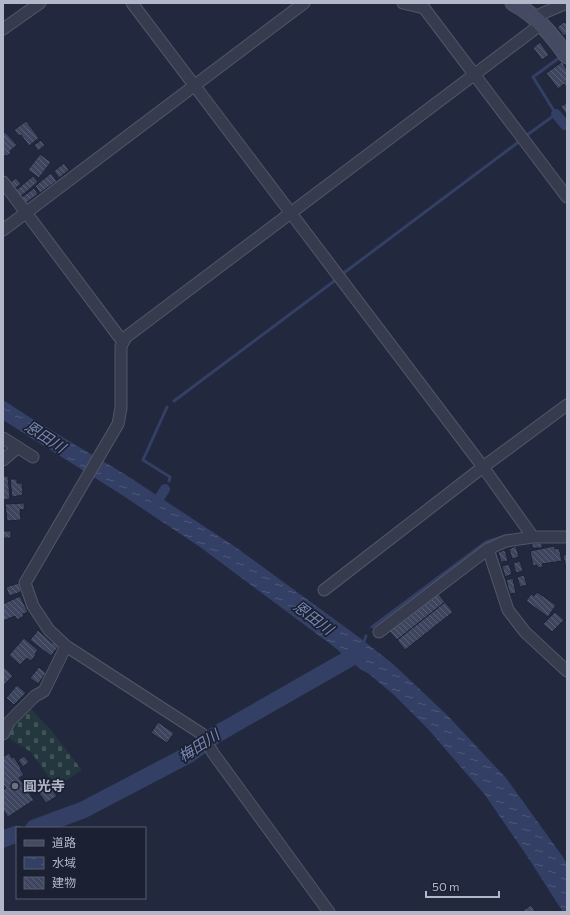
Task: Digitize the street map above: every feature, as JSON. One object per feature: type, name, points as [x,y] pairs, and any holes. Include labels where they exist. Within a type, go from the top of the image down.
[{"type":"main road","points":[[513,3],[522,8],[539,22],[567,56]]},
{"type":"street","points":[[3,29],[40,3]]},
{"type":"street","points":[[132,3],[483,467],[533,537]]},
{"type":"street","points":[[3,230],[304,3]]},
{"type":"street","points":[[403,3],[424,8],[567,197]]},
{"type":"street","points":[[329,912],[210,749],[202,734],[66,646],[49,630],[33,606],[26,583],[83,486],[120,418],[121,346],[126,337],[536,28],[541,14],[567,3]]},
{"type":"street","points":[[3,182],[123,342]]},
{"type":"street","points":[[324,590],[483,467],[567,405]]},
{"type":"street","points":[[3,438],[33,457]]},
{"type":"street","points":[[3,460],[17,448]]},
{"type":"street","points":[[379,632],[488,549],[506,541],[533,537],[567,536]]},
{"type":"street","points":[[488,549],[508,610],[526,632],[567,671]]},
{"type":"street","points":[[3,734],[9,722],[35,696],[44,691],[66,646]]},
{"type":"green space","points":[[29,707],[51,730],[82,770],[56,787],[31,752],[7,737],[11,727]]},
{"type":"water","name":"恩田川","points":[[3,400],[126,475],[234,546],[360,638],[393,664],[448,716],[506,778],[563,857],[567,864],[567,912],[563,912],[485,795],[428,729],[394,695],[333,646],[200,547],[122,495],[3,420]]},
{"type":"building","points":[[564,22],[567,22],[567,34],[564,36],[557,27]]},
{"type":"building","points":[[540,42],[549,55],[542,60],[533,48]]},
{"type":"building","points":[[562,62],[567,70],[567,88],[564,84],[558,89],[546,73]]},
{"type":"building","points":[[567,103],[567,116],[561,106]]},
{"type":"building","points":[[26,121],[39,138],[29,146],[21,135],[19,136],[14,130]]},
{"type":"building","points":[[5,132],[17,145],[10,151],[11,153],[3,157],[3,134]]},
{"type":"building","points":[[41,140],[45,145],[38,151],[34,145]]},
{"type":"building","points":[[40,154],[51,162],[39,178],[28,170]]},
{"type":"building","points":[[64,163],[69,170],[59,178],[54,171]]},
{"type":"building","points":[[51,173],[57,181],[40,193],[35,186]]},
{"type":"building","points":[[33,176],[38,182],[20,197],[15,191]]},
{"type":"building","points":[[16,178],[21,184],[14,189],[9,183]]},
{"type":"building","points":[[34,188],[38,194],[26,203],[22,197]]},
{"type":"building","points":[[3,476],[8,476],[10,499],[3,500]]},
{"type":"building","points":[[10,479],[17,479],[17,483],[22,483],[23,495],[12,497]]},
{"type":"building","points":[[24,503],[25,509],[20,510],[21,520],[7,521],[5,504]]},
{"type":"building","points":[[3,531],[11,531],[11,538],[3,538]]},
{"type":"building","points":[[532,543],[542,543],[542,548],[532,548]]},
{"type":"building","points":[[516,546],[519,557],[512,559],[509,549]]},
{"type":"building","points":[[554,546],[555,549],[559,548],[562,561],[542,564],[543,567],[537,568],[537,565],[533,566],[530,551]]},
{"type":"building","points":[[505,550],[508,561],[501,562],[498,552]]},
{"type":"building","points":[[567,554],[567,572],[563,555]]},
{"type":"building","points":[[520,561],[523,571],[516,573],[513,563]]},
{"type":"building","points":[[509,564],[512,574],[505,577],[502,566]]},
{"type":"building","points":[[524,575],[527,585],[520,587],[517,577]]},
{"type":"building","points":[[513,578],[516,593],[510,594],[506,580]]},
{"type":"building","points":[[19,583],[21,592],[9,596],[6,587]]},
{"type":"building","points":[[437,592],[445,602],[397,640],[388,630]]},
{"type":"building","points":[[537,592],[556,605],[548,617],[526,601],[531,594],[534,596]]},
{"type":"building","points":[[20,596],[28,612],[23,614],[24,616],[17,620],[15,616],[3,621],[3,604]]},
{"type":"building","points":[[445,602],[453,612],[405,650],[397,640]]},
{"type":"building","points":[[555,612],[564,620],[552,632],[543,624]]},
{"type":"building","points":[[38,630],[52,643],[53,642],[59,646],[51,656],[30,640]]},
{"type":"building","points":[[24,638],[38,650],[31,661],[27,658],[20,665],[9,655]]},
{"type":"building","points":[[4,667],[13,676],[3,686],[3,668]]},
{"type":"building","points":[[39,667],[46,673],[38,684],[30,678]]},
{"type":"building","points":[[17,685],[26,693],[14,705],[6,698]]},
{"type":"building","points":[[158,722],[174,733],[167,743],[151,733]]},
{"type":"building","name":"圓光寺","points":[[9,753],[12,758],[14,757],[21,768],[20,769],[24,775],[19,778],[34,800],[8,817],[3,810],[3,790],[6,788],[3,784],[3,757]]},
{"type":"building","points":[[24,756],[29,762],[23,767],[18,760]]},
{"type":"building","points":[[46,782],[57,796],[46,803],[36,789]]},
{"type":"building","points":[[531,905],[535,910],[532,912],[521,912]]},
{"type":"waterway","points":[[527,135],[556,114],[533,77],[559,58]]},
{"type":"waterway","points":[[556,114],[565,125],[567,124]]},
{"type":"waterway","points":[[341,275],[520,141]]},
{"type":"waterway","points":[[174,401],[337,279]]},
{"type":"waterway","points":[[167,407],[143,460],[170,477],[169,481]]},
{"type":"waterway","points":[[155,505],[165,489]]},
{"type":"waterway","points":[[372,627],[486,542],[505,536]]},
{"type":"waterway","points":[[363,644],[366,636]]},
{"type":"waterway","name":"梅田川","points":[[37,827],[83,810],[188,755],[217,734],[359,653]]},
{"type":"waterway","name":"梅田川","points":[[3,839],[16,834]]},
{"type":"place","name":"圓光寺","points":[[15,786]]}]
